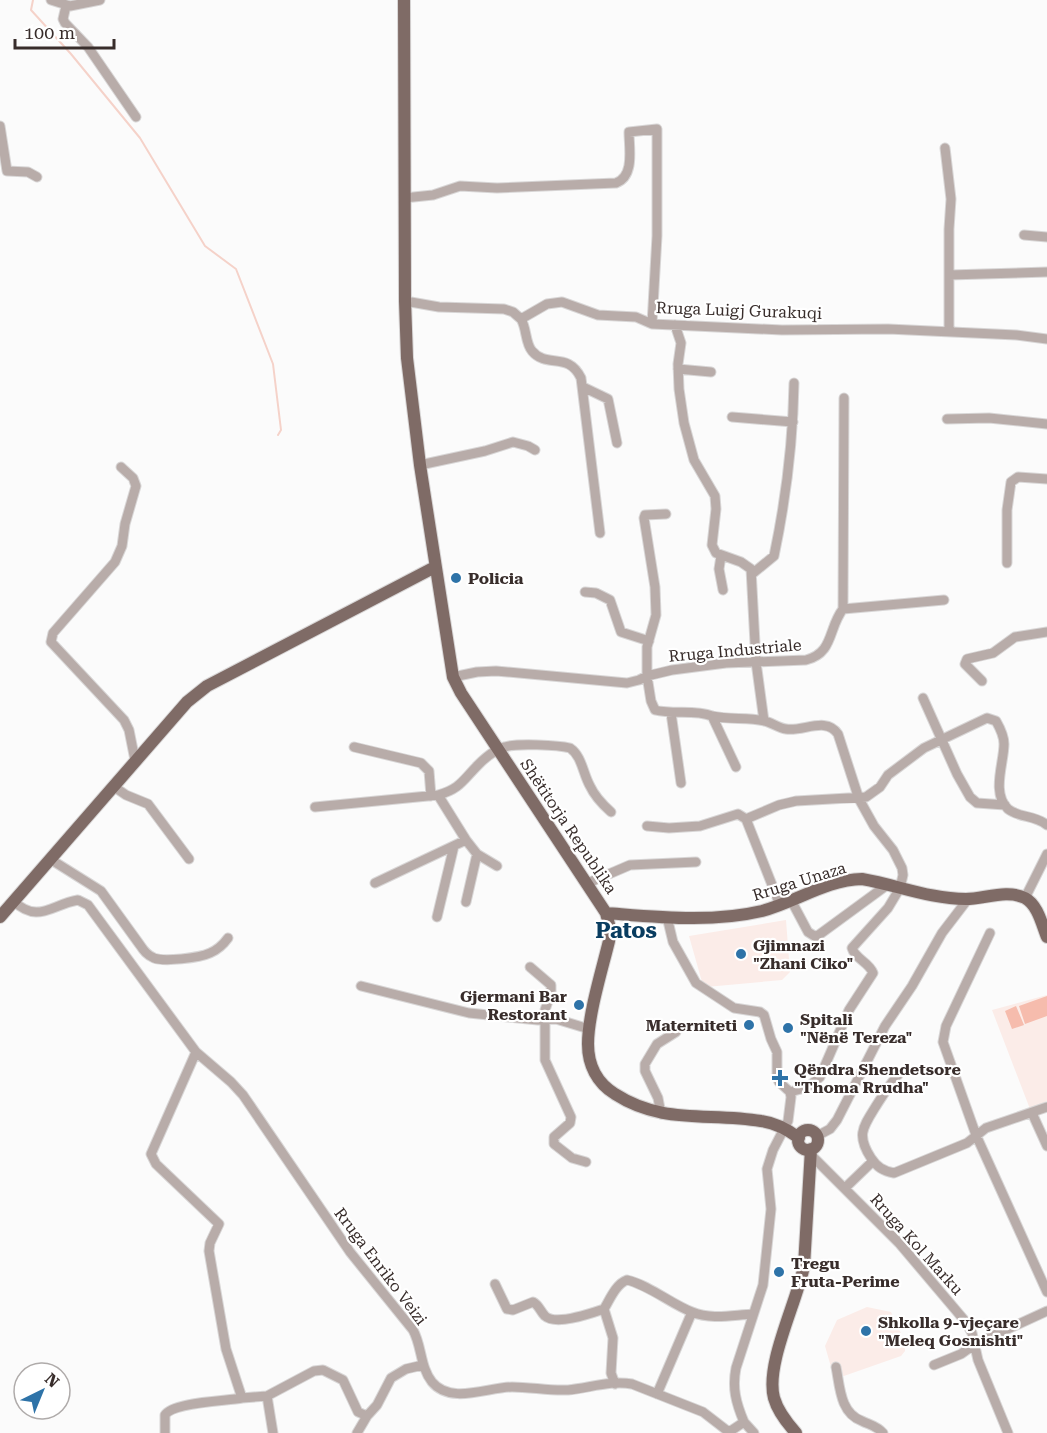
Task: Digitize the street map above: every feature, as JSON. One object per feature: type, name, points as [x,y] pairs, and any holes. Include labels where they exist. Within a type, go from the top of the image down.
[{"type":"main road","name":"Shëtitorja Republika","points":[[404,0],[405,301],[410,390],[453,677],[497,750],[606,913],[610,928],[609,941],[588,1042],[591,1065],[602,1085],[632,1105],[661,1114],[692,1118],[761,1121],[784,1128],[799,1138]]},
{"type":"main road","points":[[0,916],[187,702],[207,686],[435,567]]},
{"type":"main road","name":"Rruga Unaza","points":[[606,913],[716,918],[755,912],[830,885],[862,879],[929,895],[968,899],[1009,895],[1025,898]]},
{"type":"main road","points":[[1025,898],[1037,911],[1047,938]]},
{"type":"main road","points":[[796,1433],[778,1410],[773,1396],[773,1384],[780,1346],[801,1285],[804,1266],[811,1152],[817,1144],[817,1136],[808,1131],[802,1132],[799,1144],[811,1152]]},
{"type":"street","points":[[51,0],[66,6],[100,0]]},
{"type":"street","points":[[66,6],[63,19],[65,23],[88,47],[136,117]]},
{"type":"street","points":[[0,126],[7,171],[28,172],[37,177]]},
{"type":"street","points":[[404,198],[433,195],[460,186],[483,188],[616,183],[622,181],[628,172],[629,132],[657,129],[657,236],[652,324]]},
{"type":"street","points":[[945,148],[951,199],[950,332]]},
{"type":"street","points":[[1024,235],[1047,237]]},
{"type":"street","points":[[949,275],[1047,272]]},
{"type":"street","points":[[405,301],[439,307],[504,309],[513,312],[521,319],[530,349],[534,353],[545,359],[568,362],[577,371],[583,387],[600,533]]},
{"type":"street","name":"Rruga Luigj Gurakuqi","points":[[521,319],[547,304],[562,302],[598,315],[636,317],[652,324],[782,330],[846,328],[1016,335],[1047,339]]},
{"type":"street","points":[[675,325],[681,342],[678,369],[682,412],[694,460],[715,496],[712,545],[716,553],[746,564],[751,569],[756,662],[764,721]]},
{"type":"street","points":[[678,369],[711,372]]},
{"type":"street","points":[[752,574],[774,556],[782,520],[793,422],[794,383]]},
{"type":"street","points":[[583,387],[608,399],[617,443]]},
{"type":"street","name":"Rruga Industriale","points":[[671,713],[655,710],[653,707],[647,676],[672,670],[726,663],[794,662],[819,655],[826,647],[843,609],[844,398]]},
{"type":"street","points":[[732,417],[793,422]]},
{"type":"street","points":[[947,419],[988,418],[1047,424]]},
{"type":"street","points":[[420,465],[485,451],[506,443],[521,443],[536,450]]},
{"type":"street","points":[[121,467],[133,478],[136,486],[125,524],[120,553],[53,633],[51,642],[124,720],[129,730],[135,760]]},
{"type":"street","points":[[1006,563],[1007,510],[1011,482],[1018,477],[1047,479]]},
{"type":"street","points":[[453,677],[496,671],[627,683],[647,676],[647,654],[656,615],[656,587],[644,518],[645,515],[666,514]]},
{"type":"street","points":[[721,556],[719,569],[723,590]]},
{"type":"street","points":[[585,592],[596,593],[610,600],[621,632],[649,641]]},
{"type":"street","points":[[843,609],[944,600]]},
{"type":"street","points":[[982,681],[965,664],[967,659],[993,653],[1015,637],[1047,632]]},
{"type":"street","points":[[923,698],[957,774],[973,801],[1005,806],[1015,813],[1036,817],[1047,825]]},
{"type":"street","points":[[681,783],[671,713],[699,712],[731,720],[764,721],[787,730],[829,726],[836,730],[859,799],[874,826],[889,843],[898,859],[903,875],[900,888],[883,915],[852,948],[873,973],[846,1017],[825,1071],[813,1085],[790,1092]]},
{"type":"street","points":[[712,716],[736,767]]},
{"type":"street","points":[[746,819],[779,805],[796,801],[859,799],[871,795],[888,775],[924,748],[987,718],[996,722],[1004,740],[1000,783],[1005,806]]},
{"type":"street","points":[[315,807],[434,796],[452,792],[479,764],[497,750],[512,746],[570,748],[577,754],[588,784],[597,799],[611,813]]},
{"type":"street","points":[[354,747],[421,763],[429,771],[434,796],[466,840],[477,854],[497,866]]},
{"type":"street","points":[[113,786],[126,795],[148,804],[189,860]]},
{"type":"street","points":[[647,826],[669,828],[700,826],[738,814],[746,819],[785,903],[808,932],[816,937],[887,885]]},
{"type":"street","points":[[375,883],[466,840]]},
{"type":"street","points":[[437,917],[454,846]]},
{"type":"street","points":[[466,902],[477,854]]},
{"type":"street","points":[[1025,898],[1047,855]]},
{"type":"street","points":[[50,859],[101,891],[146,953],[155,958],[164,960],[202,956],[216,950],[228,938]]},
{"type":"street","points":[[588,883],[630,865],[696,862]]},
{"type":"street","points":[[817,1136],[830,1129],[837,1120],[885,1026],[912,986],[942,933],[968,899]]},
{"type":"street","name":"Rruga Enriko Veizi","points":[[14,901],[26,911],[33,913],[78,900],[88,905],[196,1052],[223,1074],[243,1095],[350,1252],[413,1330],[423,1365],[438,1388],[456,1394],[494,1388],[567,1390],[623,1382],[703,1412],[729,1433],[744,1422]]},
{"type":"street","points":[[667,917],[673,942],[696,983],[734,1008],[760,1012],[767,1020],[771,1039],[777,1052],[778,1082],[790,1092]]},
{"type":"street","points":[[990,933],[946,1026],[943,1042],[976,1135],[1047,1292]]},
{"type":"street","points":[[530,967],[551,986],[544,1020],[545,1060],[571,1120],[554,1137],[554,1143],[572,1158],[586,1162]]},
{"type":"street","points":[[361,986],[469,1012],[544,1020],[556,1019],[589,1029]]},
{"type":"street","points":[[661,1114],[658,1098],[645,1071],[645,1064],[657,1044],[676,1032]]},
{"type":"street","points":[[196,1052],[151,1154],[156,1164],[219,1224],[210,1243],[209,1251],[226,1349],[243,1398]]},
{"type":"street","points":[[898,1075],[862,1129],[864,1145],[873,1161],[886,1172],[894,1173],[967,1143],[986,1128],[1047,1107]]},
{"type":"street","points":[[754,1433],[744,1422],[737,1405],[733,1380],[763,1285],[771,1209],[767,1169],[789,1116],[790,1092]]},
{"type":"street","points":[[1032,1113],[1047,1146]]},
{"type":"street","name":"Rruga Kol Marku","points":[[811,1152],[935,1284],[965,1321],[975,1344],[978,1360],[1008,1433]]},
{"type":"street","points":[[845,1188],[873,1161]]},
{"type":"street","points":[[495,1284],[507,1309],[513,1310],[533,1302],[537,1304],[544,1316],[553,1320],[580,1317],[604,1309],[618,1287],[627,1280],[692,1312],[716,1317],[753,1314]]},
{"type":"street","points":[[604,1309],[613,1338],[611,1374],[615,1384]]},
{"type":"street","points":[[934,1365],[1047,1311]]},
{"type":"street","points":[[657,1394],[692,1312]]},
{"type":"street","points":[[357,1433],[377,1405],[390,1378],[406,1369],[423,1365]]},
{"type":"street","points":[[836,1367],[846,1408],[851,1415],[875,1426],[883,1433]]},
{"type":"street","points":[[165,1433],[165,1415],[169,1410],[208,1401],[267,1396],[314,1371],[323,1370],[343,1380],[358,1412],[367,1416]]},
{"type":"street","points":[[267,1396],[273,1433]]},
{"type":"shaded area","name":"Gjimnazi \"Zhani Ciko\"","points":[[786,920],[790,972],[782,980],[706,987],[702,982],[689,936]]},
{"type":"shaded area","points":[[1047,995],[1047,1101],[1030,1109],[992,1010]]},
{"type":"shaded area","points":[[1047,996],[1047,1016],[1025,1024],[1019,1006]]},
{"type":"shaded area","points":[[1016,1006],[1024,1025],[1012,1029],[1005,1011]]},
{"type":"shaded area","name":"Shkolla 9-vjeçare \"Meleq Gosnishti\"","points":[[867,1307],[891,1312],[905,1342],[905,1351],[901,1356],[841,1377],[837,1365],[831,1367],[825,1346],[837,1320]]},
{"type":"waterway","points":[[33,0],[31,10],[71,54],[140,138],[205,246],[236,269],[273,364],[281,430],[278,435]]},
{"type":"place","name":"Policia","points":[[456,578]]},
{"type":"place","name":"Gjimnazi \"Zhani Ciko\"","points":[[741,954]]},
{"type":"place","name":"Gjermani Bar Restorant","points":[[579,1005]]},
{"type":"place","name":"Materniteti","points":[[749,1025]]},
{"type":"place","name":"Spitali \"Nënë Tereza\"","points":[[788,1028]]},
{"type":"place","name":"Qëndra Shendetsore \"Thoma Rrudha\"","points":[[780,1078]]},
{"type":"place","name":"Tregu Fruta-Perime","points":[[779,1272]]},
{"type":"place","name":"Shkolla 9-vjeçare \"Meleq Gosnishti\"","points":[[866,1331]]},
{"type":"district","name":"Patos","points":[[626,930]]}]
